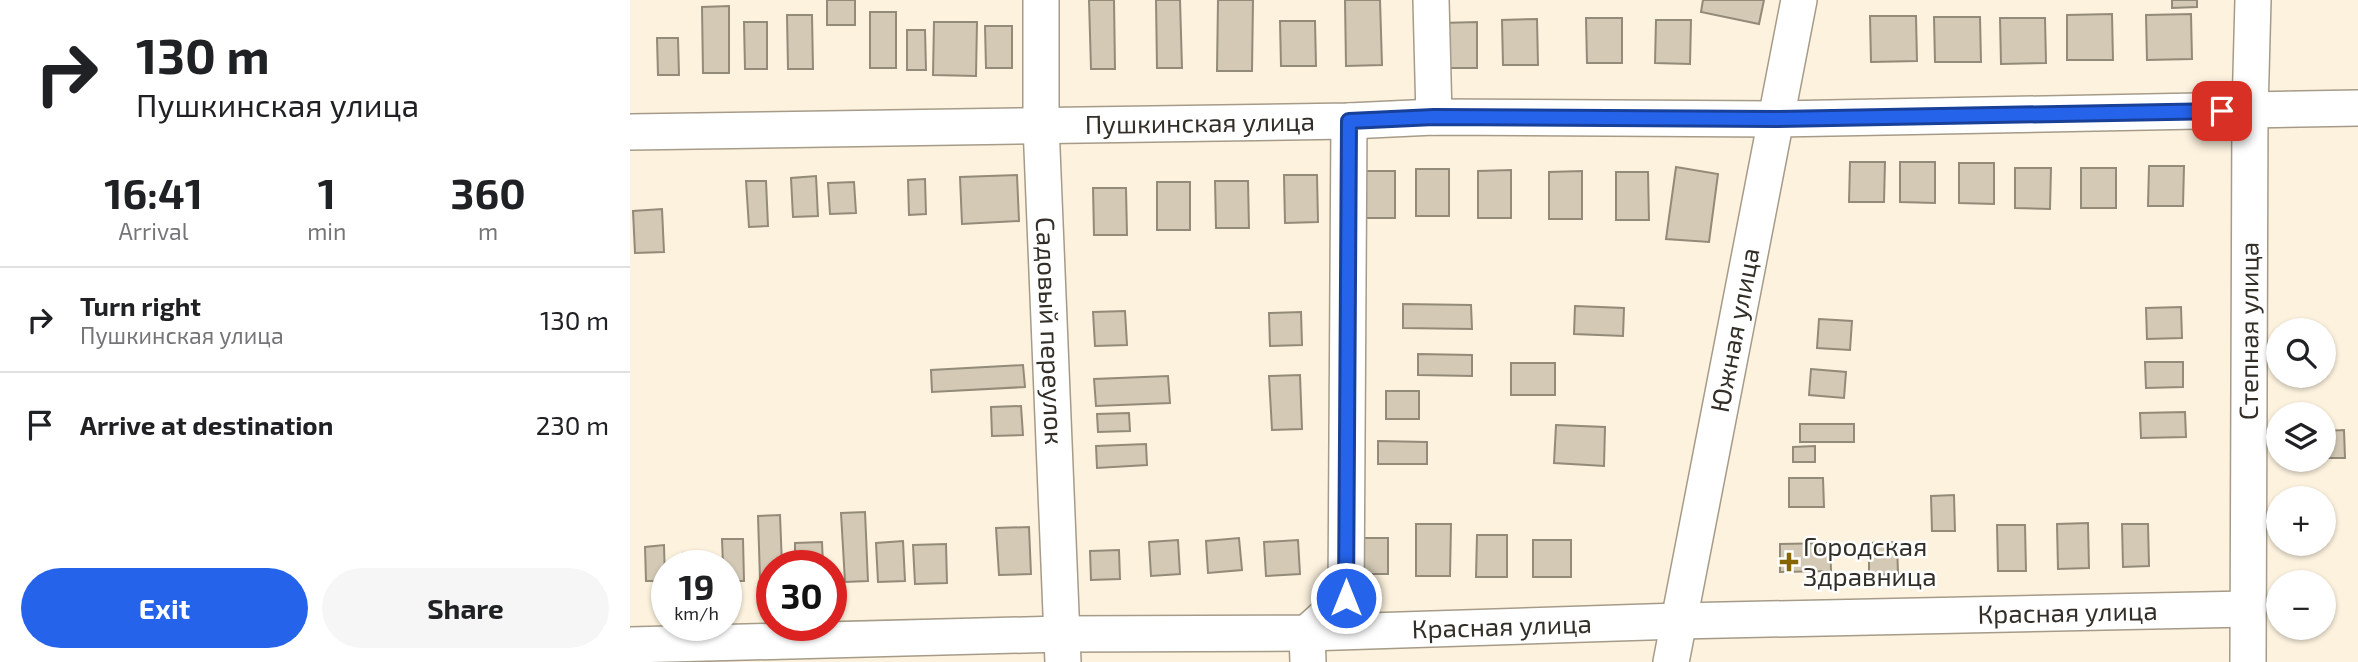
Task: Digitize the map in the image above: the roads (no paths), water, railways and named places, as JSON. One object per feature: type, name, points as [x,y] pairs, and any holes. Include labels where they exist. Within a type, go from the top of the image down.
[{"type":"street","name":"Садовый переулок","points":[[1041,0],[1041,125],[1062,648]]},
{"type":"street","points":[[1431,0],[1434,117]]},
{"type":"street","name":"Южная улица","points":[[1671,662],[1799,0]]},
{"type":"street","name":"Степная улица","points":[[2248,662],[2250,111],[2253,0]]},
{"type":"street","name":"Пушкинская улица","points":[[630,132],[1349,121],[1434,117],[1776,119],[2358,108]]},
{"type":"street","points":[[1307,648],[1346,598],[1349,121]]},
{"type":"street","name":"Красная улица","points":[[630,645],[1307,648],[1679,621],[2248,609]]},
{"type":"place","name":"Городская Здравница","points":[[1789,562]]}]
